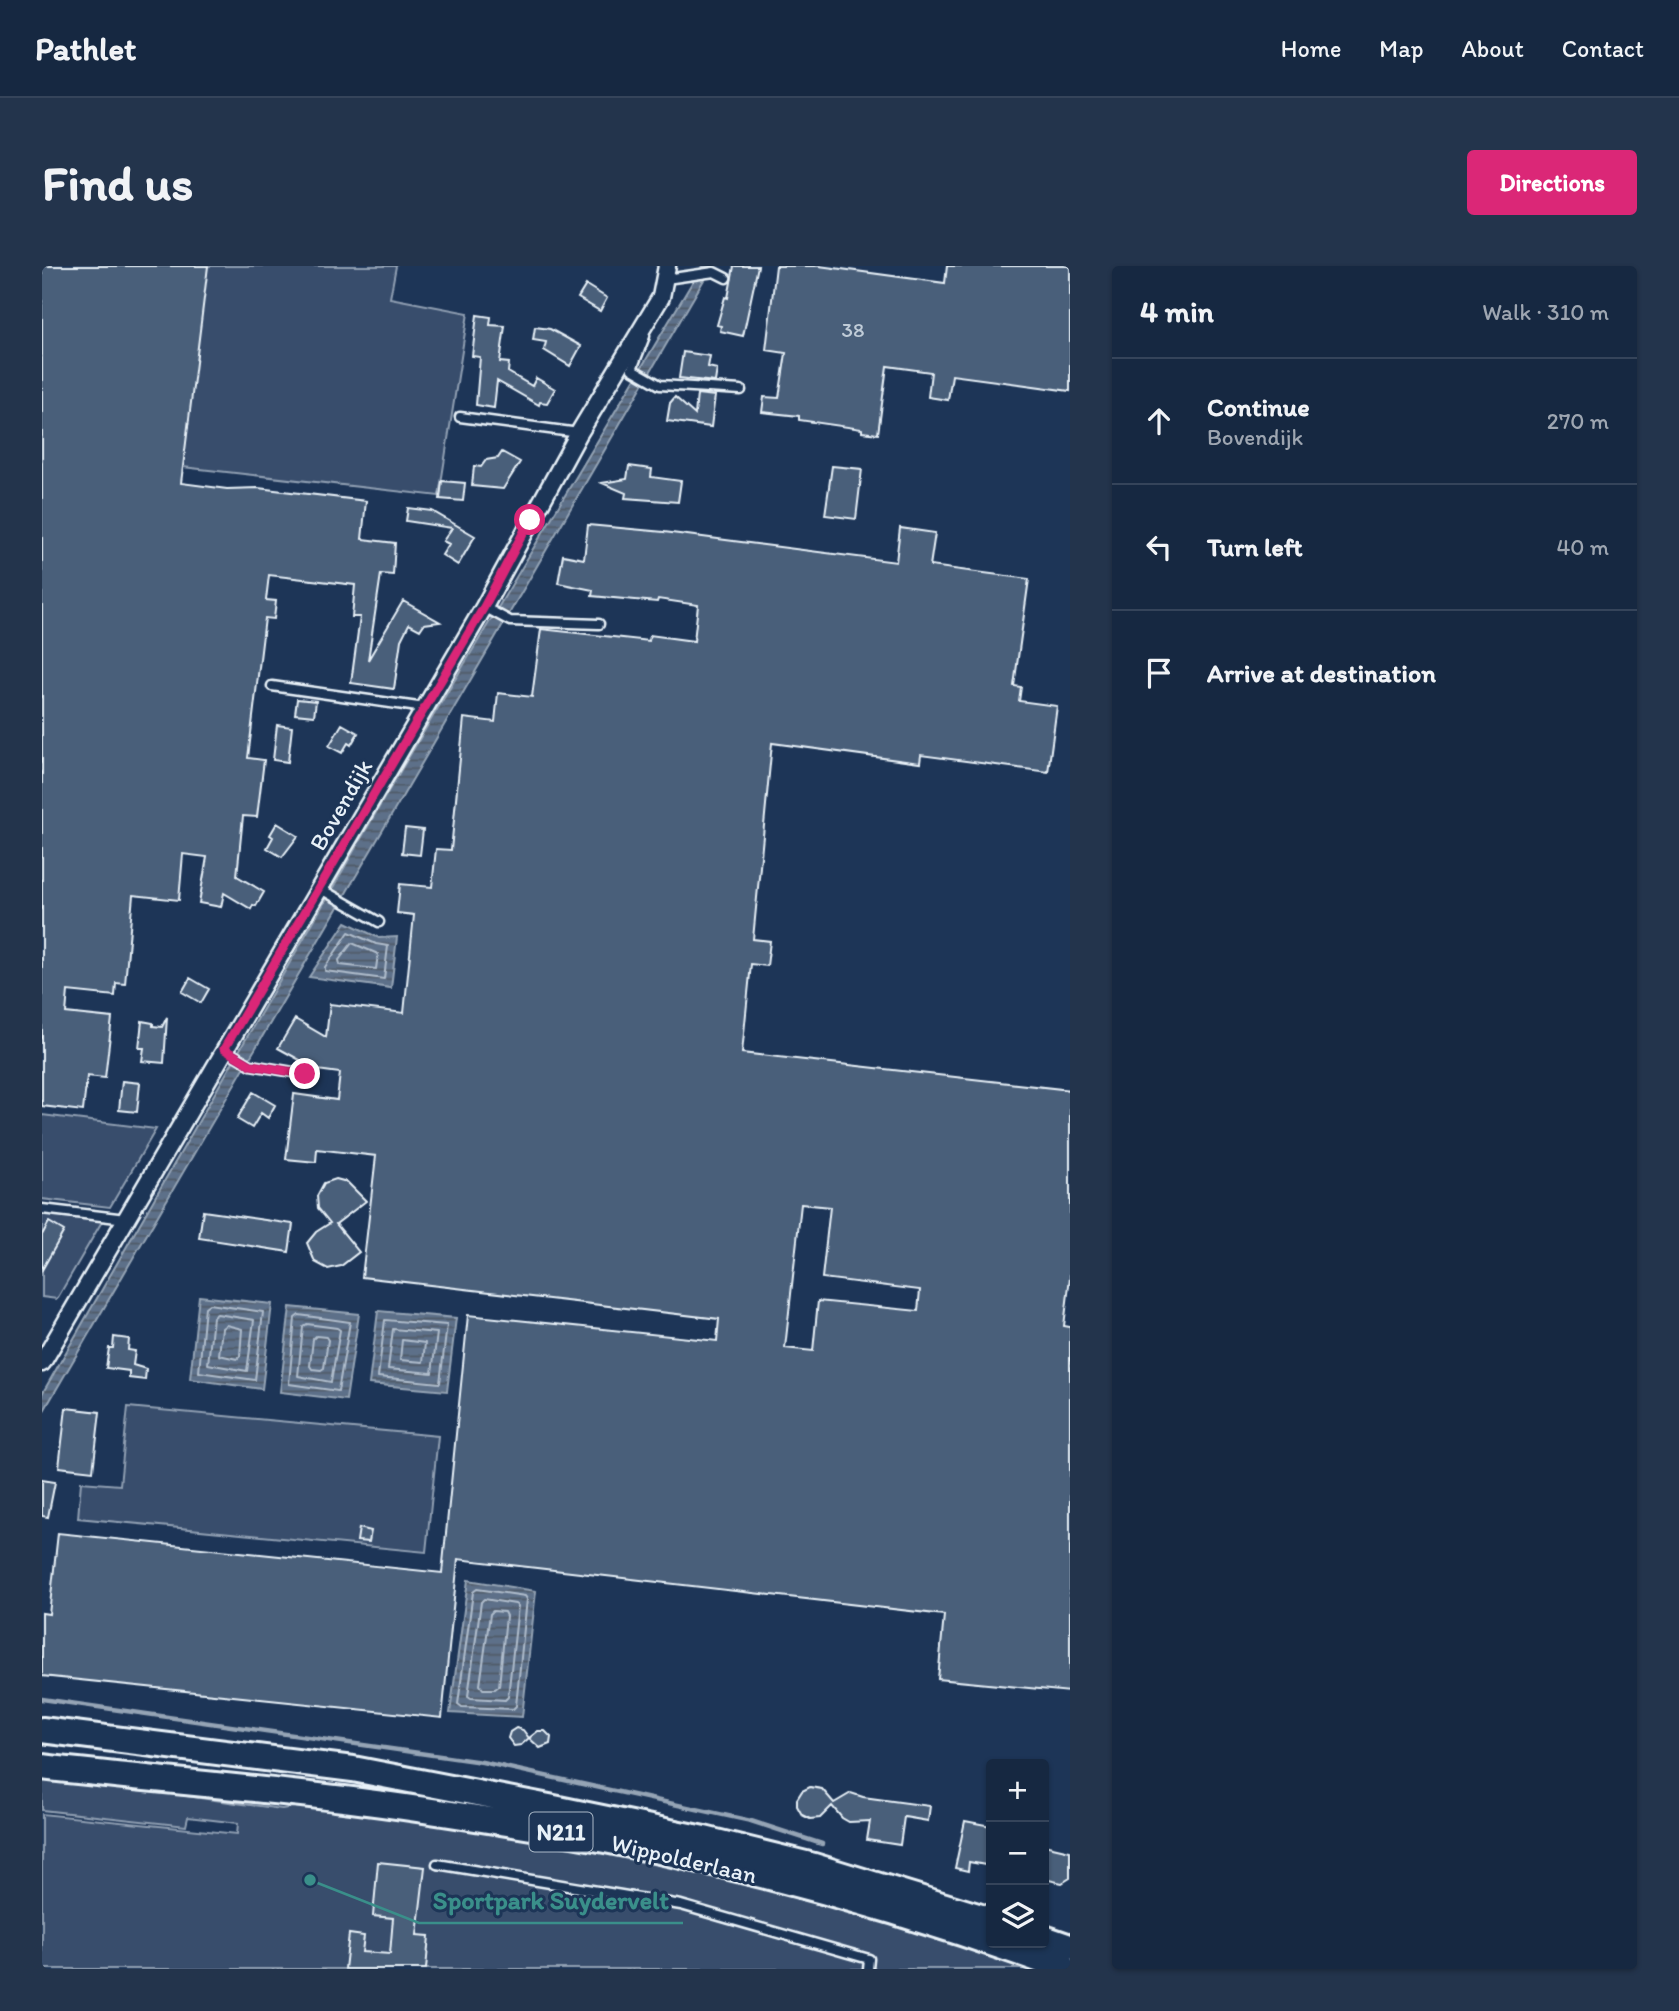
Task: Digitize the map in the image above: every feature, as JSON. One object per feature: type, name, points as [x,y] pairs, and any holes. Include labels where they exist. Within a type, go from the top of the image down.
[{"type":"main road","name":"Wippolderlaan","points":[[42,1730],[353,1769],[536,1804],[704,1839],[814,1866],[986,1918]]},
{"type":"main road","name":"Wippolderlaan","points":[[42,1768],[352,1800],[592,1838],[822,1892],[1065,1969]]},
{"type":"main road","points":[[1049,1940],[1070,1947]]},
{"type":"street","name":"Bovendijk","points":[[42,1363],[228,1051],[425,708],[487,608],[579,433],[661,297],[667,273]]},
{"type":"lane","points":[[667,273],[686,277],[714,272],[726,278]]},
{"type":"lane","points":[[661,297],[632,369],[660,385],[741,390]]},
{"type":"lane","points":[[460,417],[579,433]]},
{"type":"lane","points":[[487,608],[510,621],[599,624]]},
{"type":"lane","points":[[272,686],[425,708]]},
{"type":"lane","points":[[322,890],[379,922]]},
{"type":"lane","points":[[228,1051],[251,1065],[305,1074]]},
{"type":"lane","points":[[42,1209],[126,1219]]},
{"type":"lane","points":[[437,1864],[681,1905],[869,1959],[868,1969]]},
{"type":"shaded area","points":[[42,266],[396,266],[390,298],[468,313],[439,496],[42,451]]},
{"type":"shaded area","points":[[42,1115],[156,1129],[110,1207],[42,1199]]},
{"type":"shaded area","points":[[42,1211],[104,1218],[57,1299],[42,1297]]},
{"type":"shaded area","points":[[128,1407],[438,1436],[426,1552],[78,1518],[81,1482],[120,1485]]},
{"type":"shaded area","points":[[42,1777],[282,1809],[300,1806],[458,1825],[664,1861],[805,1897],[1027,1969],[42,1969],[42,1814],[237,1834],[238,1823],[188,1817],[186,1826],[42,1810]]},
{"type":"water","points":[[702,266],[712,266],[42,1414],[42,1394],[386,795]]},
{"type":"water","points":[[346,922],[379,938],[397,937],[391,988],[309,977]]},
{"type":"water","points":[[199,1296],[272,1304],[262,1389],[190,1379]]},
{"type":"water","points":[[290,1307],[359,1314],[346,1400],[280,1392]]},
{"type":"water","points":[[378,1311],[456,1318],[447,1391],[369,1384]]},
{"type":"water","points":[[468,1580],[536,1591],[522,1717],[450,1713]]},
{"type":"building","points":[[42,266],[208,266],[181,483],[227,489],[258,488],[366,501],[362,539],[395,543],[393,575],[381,574],[368,660],[403,601],[440,622],[424,624],[420,630],[409,624],[401,640],[394,689],[351,683],[360,617],[352,617],[355,585],[269,575],[266,600],[276,601],[274,619],[265,618],[248,758],[264,760],[257,817],[243,816],[237,876],[264,892],[256,906],[253,905],[251,909],[224,893],[221,907],[199,903],[207,857],[183,854],[179,900],[133,895],[125,984],[116,983],[115,996],[68,991],[66,1013],[112,1018],[105,1078],[87,1076],[83,1111],[42,1106]]},
{"type":"building","points":[[734,266],[758,266],[743,336],[720,331],[721,326],[717,325],[725,297],[728,298]]},
{"type":"building","points":[[776,266],[819,266],[945,283],[947,266],[1070,266],[1070,391],[952,375],[948,400],[928,397],[931,372],[887,366],[878,434],[862,432],[862,429],[799,420],[799,416],[762,412],[764,397],[779,398],[786,353],[766,350]]},
{"type":"building","points":[[586,285],[607,298],[600,311],[578,298]]},
{"type":"building","points":[[477,315],[491,317],[490,325],[505,326],[500,362],[509,363],[508,372],[532,386],[536,378],[555,389],[547,403],[540,402],[539,405],[497,381],[494,408],[476,405],[480,357],[472,356]]},
{"type":"building","points":[[535,327],[550,329],[581,346],[570,366],[544,350],[546,342],[533,340]]},
{"type":"building","points":[[683,352],[710,356],[708,367],[717,369],[715,382],[679,378]]},
{"type":"building","points":[[697,394],[715,396],[711,427],[667,421],[670,403],[675,397],[695,415]]},
{"type":"building","points":[[502,452],[520,462],[503,489],[472,486],[474,466],[481,467],[486,460],[498,458]]},
{"type":"building","points":[[629,466],[652,469],[651,477],[681,481],[678,502],[625,498],[626,493],[602,483],[627,479]]},
{"type":"building","points":[[832,466],[862,469],[856,519],[825,515]]},
{"type":"building","points":[[442,481],[465,483],[463,501],[440,499]]},
{"type":"building","points":[[408,508],[432,511],[475,536],[458,565],[442,555],[449,544],[443,541],[452,528],[406,521]]},
{"type":"building","points":[[588,525],[664,532],[896,562],[900,528],[935,533],[930,566],[1029,579],[1014,686],[1021,687],[1019,701],[1057,706],[1048,772],[921,755],[920,763],[772,743],[753,939],[770,941],[767,966],[751,964],[742,1053],[1070,1090],[1070,1277],[1064,1326],[1070,1327],[1070,1692],[938,1679],[944,1615],[458,1559],[442,1718],[42,1676],[42,1613],[49,1614],[58,1533],[442,1573],[468,1315],[717,1341],[719,1319],[362,1277],[376,1156],[317,1149],[316,1162],[286,1159],[294,1094],[337,1100],[340,1073],[310,1069],[309,1065],[278,1048],[295,1019],[326,1037],[330,1004],[404,1013],[414,915],[397,913],[400,884],[432,887],[436,849],[451,850],[464,718],[495,722],[498,693],[532,697],[541,629],[649,641],[650,635],[694,641],[698,605],[658,599],[657,602],[592,596],[593,590],[558,583],[563,555],[584,559]],"holes":[[[801,1204],[830,1207],[822,1278],[920,1290],[918,1311],[818,1301],[813,1351],[785,1348]]]},
{"type":"building","points":[[297,699],[316,701],[314,716],[295,714]]},
{"type":"building","points":[[342,724],[358,733],[342,753],[329,746]]},
{"type":"building","points":[[277,725],[292,727],[288,762],[273,760]]},
{"type":"building","points":[[277,823],[298,836],[282,857],[267,848]]},
{"type":"building","points":[[405,828],[423,830],[420,855],[402,853]]},
{"type":"building","points":[[190,978],[209,989],[201,1003],[182,992]]},
{"type":"building","points":[[167,1017],[164,1063],[142,1061],[144,1048],[139,1048],[142,1021],[162,1027]]},
{"type":"building","points":[[122,1081],[140,1083],[137,1112],[119,1110]]},
{"type":"building","points":[[253,1092],[275,1105],[268,1118],[261,1113],[252,1128],[237,1119]]},
{"type":"building","points":[[336,1179],[347,1182],[366,1201],[336,1224],[359,1252],[341,1266],[328,1269],[315,1262],[307,1243],[316,1232],[330,1223],[318,1208],[317,1196],[324,1183]]},
{"type":"building","points":[[203,1211],[293,1224],[289,1252],[199,1238]]},
{"type":"building","points":[[49,1222],[64,1231],[42,1270],[42,1235]]},
{"type":"building","points":[[114,1337],[129,1339],[128,1350],[135,1351],[133,1365],[146,1369],[145,1380],[129,1378],[129,1371],[106,1368]]},
{"type":"building","points":[[66,1408],[100,1412],[93,1471],[59,1467]]},
{"type":"building","points":[[42,1480],[55,1482],[48,1517],[42,1516]]},
{"type":"building","points":[[359,1528],[371,1531],[369,1542],[357,1541]]},
{"type":"building","points":[[516,1728],[523,1730],[529,1738],[521,1745],[514,1746],[508,1738],[510,1732]]},
{"type":"building","points":[[538,1731],[545,1731],[551,1737],[550,1744],[540,1748],[529,1738]]},
{"type":"building","points":[[810,1787],[822,1789],[834,1803],[851,1793],[930,1806],[928,1821],[904,1817],[900,1845],[867,1840],[870,1821],[849,1822],[832,1806],[820,1818],[810,1819],[802,1815],[797,1799],[802,1791]]},
{"type":"building","points":[[965,1821],[986,1825],[986,1865],[969,1862],[968,1871],[955,1868]]},
{"type":"building","points":[[1049,1846],[1070,1851],[1070,1878],[1062,1883],[1049,1880]]},
{"type":"building","points":[[378,1862],[425,1867],[417,1935],[429,1936],[426,1969],[345,1969],[349,1934],[364,1936],[362,1952],[390,1954],[393,1918],[373,1916]]},
{"type":"waterway","points":[[42,1699],[482,1762],[751,1821],[822,1844]]},
{"type":"place","name":"Sportpark Suydervelt","points":[[310,1880]]},
{"type":"route","points":[[305,1074],[251,1065],[224,1049],[484,607],[530,520]]}]
